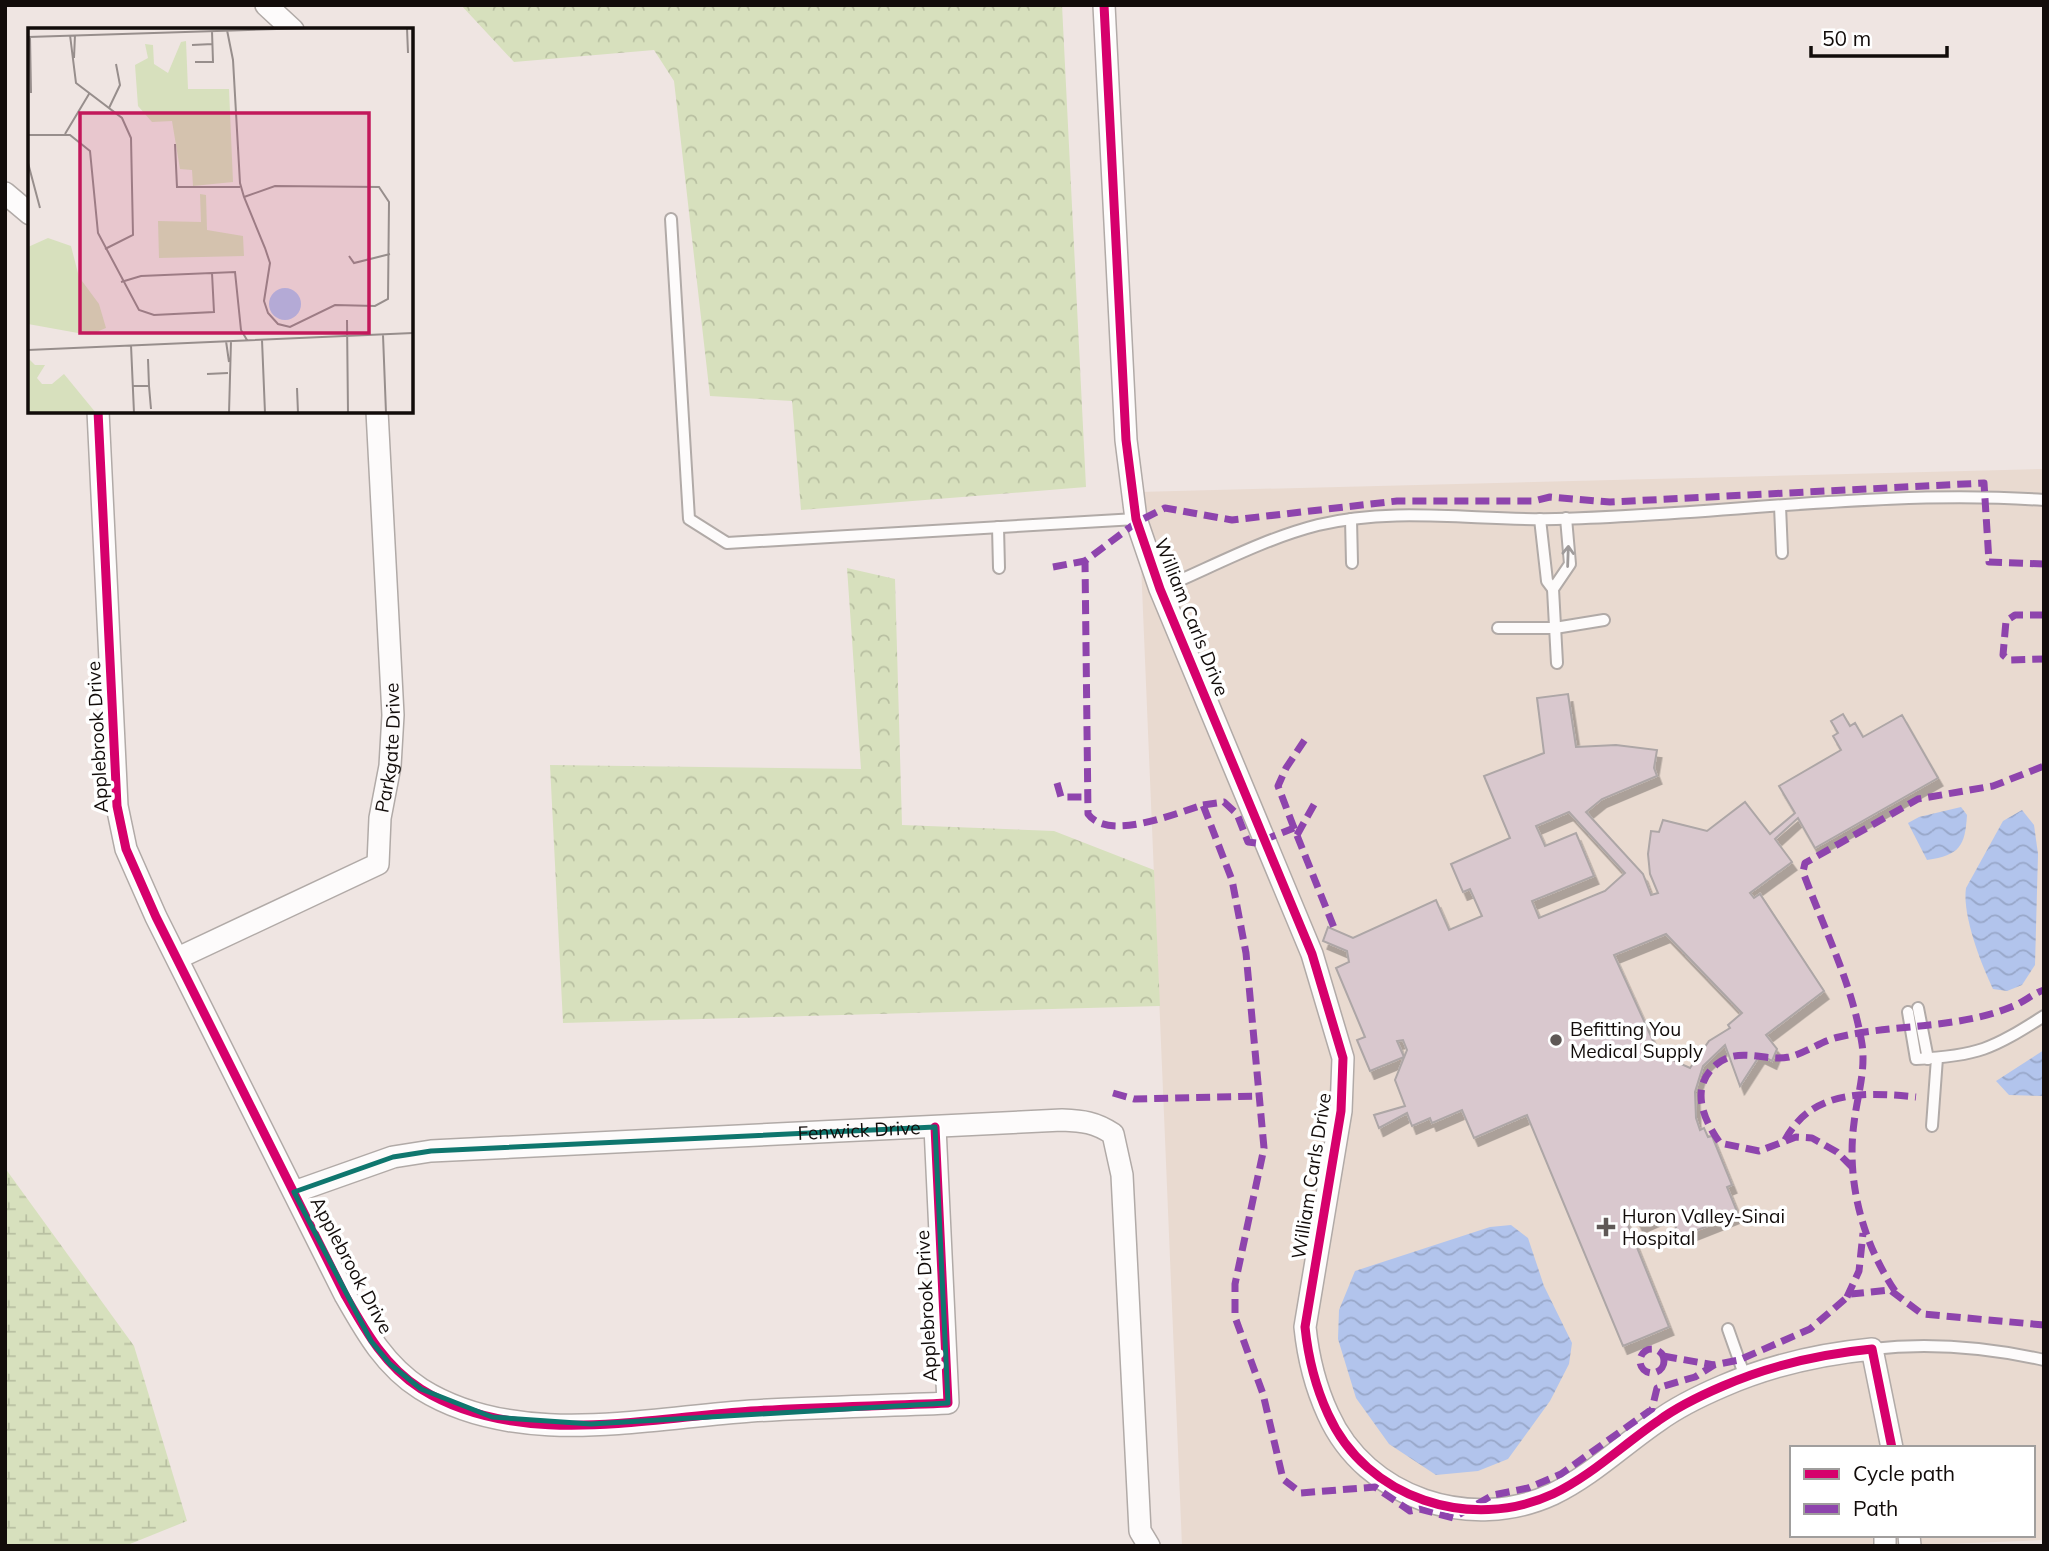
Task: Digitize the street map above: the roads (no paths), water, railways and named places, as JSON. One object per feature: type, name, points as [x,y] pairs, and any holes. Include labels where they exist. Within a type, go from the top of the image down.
[{"type":"street","points":[[267,5],[291,28]]},
{"type":"street","name":"William Carls Drive","points":[[1104,5],[1126,440],[1136,519],[1160,589],[1312,954],[1341,1050],[1344,1084],[1341,1111],[1305,1327],[1308,1352],[1328,1414],[1342,1437],[1379,1476],[1421,1501],[1489,1510],[1554,1493],[1661,1418],[1745,1377],[1829,1353],[1872,1349]]},
{"type":"street","points":[[5,193],[28,212]]},
{"type":"street","name":"Applebrook Drive","points":[[98,413],[117,806],[126,849],[156,917],[294,1192],[371,1341],[390,1364],[421,1389],[492,1417],[525,1423],[591,1424],[753,1411],[948,1403],[935,1127]]},
{"type":"street","name":"Parkgate Drive","points":[[178,958],[378,864],[380,818],[390,766],[394,715],[377,413]]},
{"type":"street","name":"Fenwick Drive","points":[[294,1192],[393,1157],[431,1151],[1089,1121],[1113,1134],[1122,1175],[1140,1541]]},
{"type":"street","points":[[1872,1349],[1892,1446]]},
{"type":"lane","points":[[671,219],[690,519],[727,543],[1136,519]]},
{"type":"lane","points":[[1160,589],[1279,538],[1351,519],[1381,516],[1540,519],[1874,500],[2044,500]]},
{"type":"lane","points":[[1780,506],[1782,554]]},
{"type":"lane","points":[[1557,663],[1553,589],[1570,564],[1566,518]]},
{"type":"lane","points":[[1351,519],[1352,562]]},
{"type":"lane","points":[[1540,519],[1546,581],[1553,589]]},
{"type":"lane","points":[[998,527],[999,568]]},
{"type":"lane","points":[[1498,628],[1555,628],[1604,620]]},
{"type":"lane","points":[[1932,1126],[1933,1059],[1913,1010],[1916,1059],[1933,1059],[1982,1052],[2044,1016]]},
{"type":"lane","points":[[1728,1329],[1745,1377]]},
{"type":"lane","points":[[1872,1349],[1948,1344],[1996,1349],[2044,1360]]},
{"type":"water","points":[[1961,807],[1967,815],[1965,834],[1959,847],[1947,855],[1927,860],[1908,823],[1919,817]]},
{"type":"water","points":[[2022,810],[2034,825],[2038,854],[2035,965],[2022,985],[2007,991],[1993,989],[1983,966],[1967,912],[1966,888],[2003,821]]},
{"type":"water","points":[[2044,1050],[2044,1096],[2009,1095],[1996,1081]]},
{"type":"water","points":[[1511,1225],[1528,1238],[1544,1286],[1572,1343],[1569,1364],[1550,1401],[1508,1459],[1478,1471],[1436,1475],[1389,1444],[1356,1398],[1338,1339],[1339,1310],[1355,1271],[1490,1227]]},
{"type":"place","name":"Befitting You Medical Supply","points":[[1556,1040]]},
{"type":"place","name":"Huron Valley-Sinai Hospital","points":[[1606,1227]]}]
